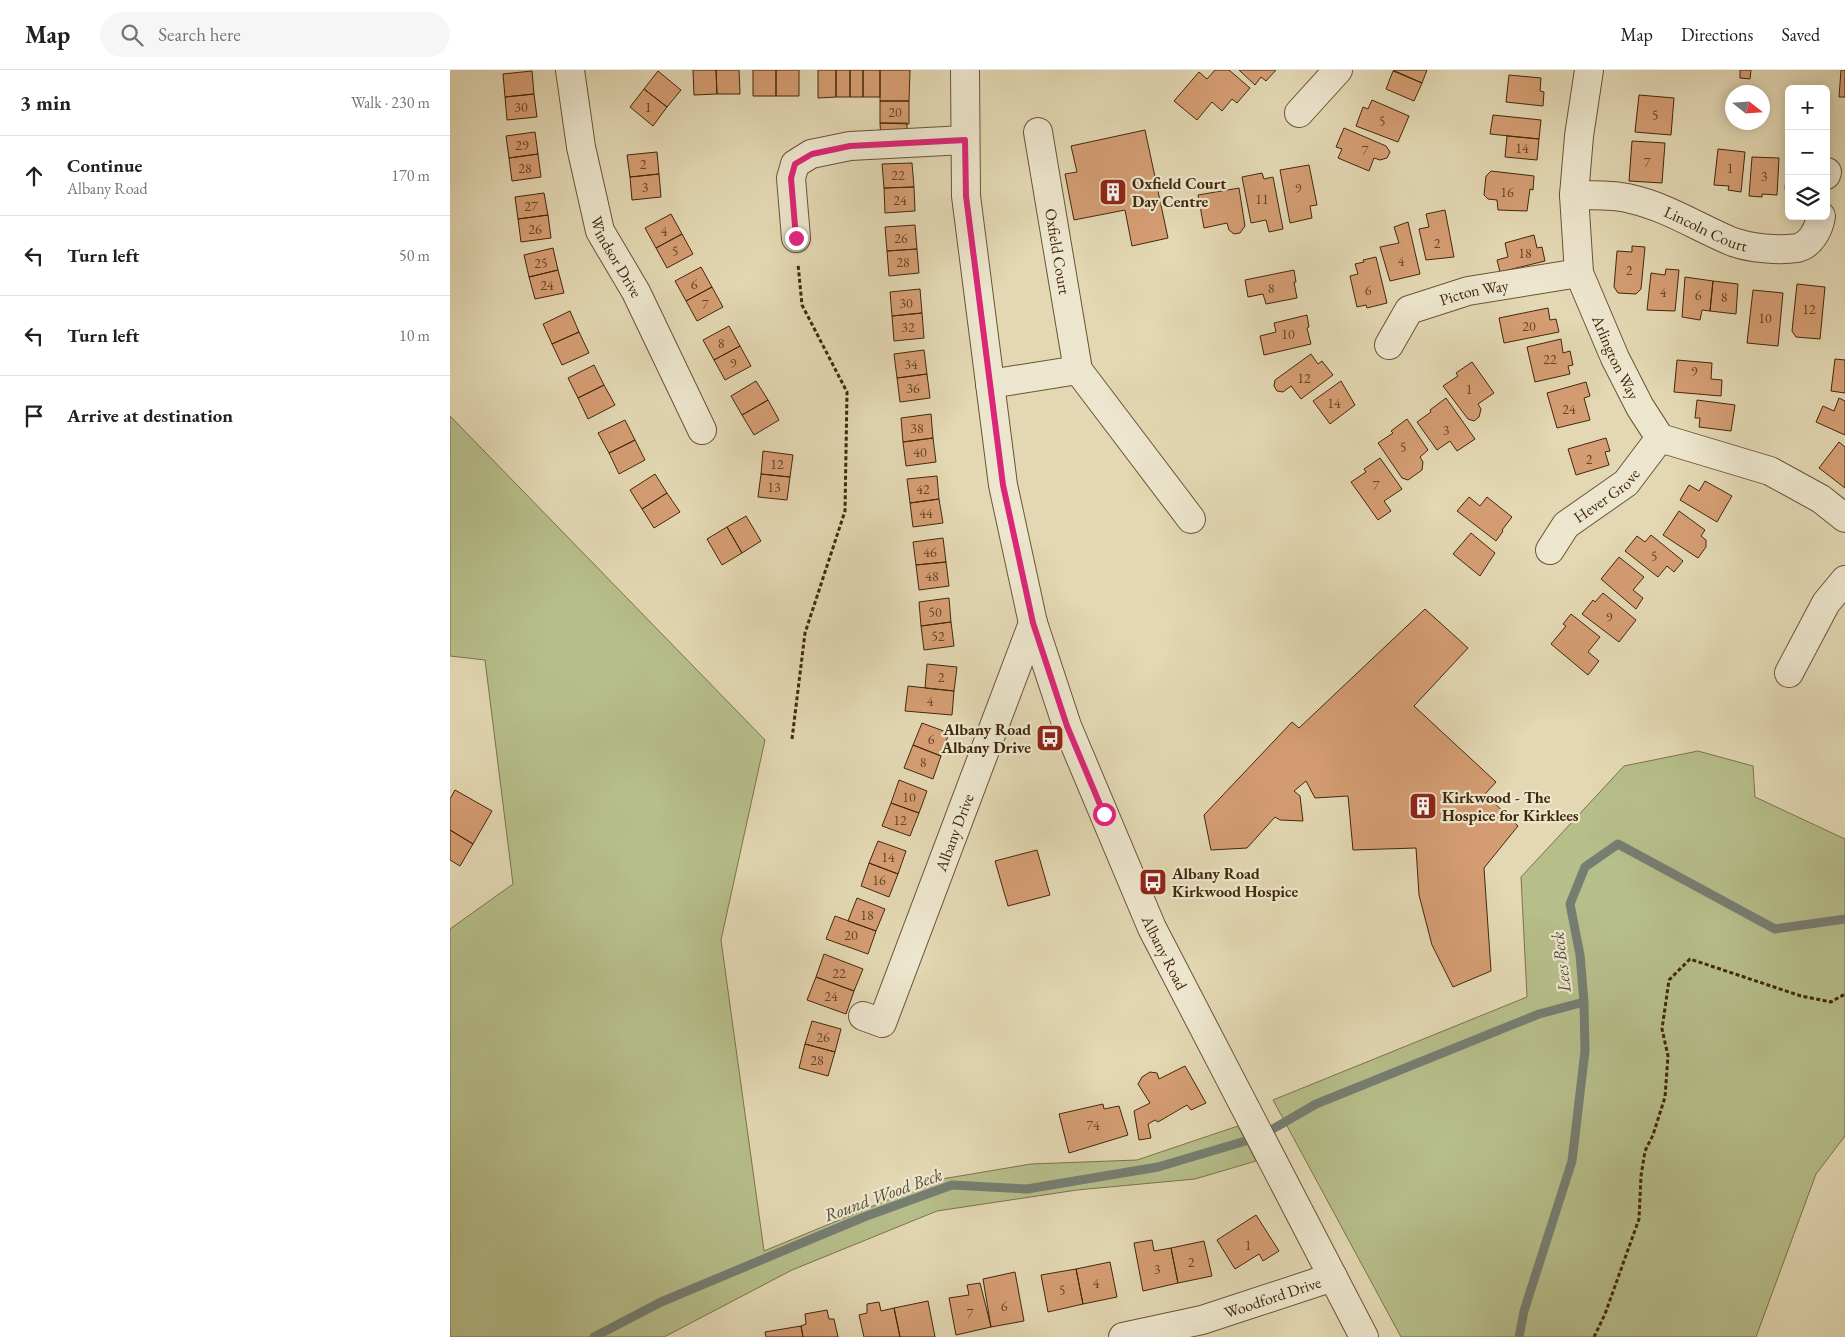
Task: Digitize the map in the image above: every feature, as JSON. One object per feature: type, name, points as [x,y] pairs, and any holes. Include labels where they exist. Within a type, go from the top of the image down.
[{"type":"street","name":"Windsor Drive","points":[[570,70],[581,147],[600,231],[636,292],[702,430]]},
{"type":"street","name":"Albany Road","points":[[965,70],[966,196],[1003,485],[1033,623],[1067,726],[1152,928],[1364,1337]]},
{"type":"street","points":[[1299,113],[1338,70]]},
{"type":"street","name":"Arlington Way","points":[[1589,70],[1579,136],[1574,195],[1579,274],[1615,358],[1640,407],[1660,438]]},
{"type":"street","name":"Oxfield Court","points":[[1038,132],[1078,370],[1191,519]]},
{"type":"street","points":[[796,238],[791,178],[795,164],[812,154],[850,146],[965,140]]},
{"type":"street","name":"Lincoln Court","points":[[1574,195],[1630,198],[1694,223],[1734,242],[1770,249],[1799,248],[1813,237],[1820,220]]},
{"type":"street","name":"Picton Way","points":[[1389,345],[1409,310],[1468,291],[1579,274]]},
{"type":"street","points":[[990,384],[1078,370]]},
{"type":"street","points":[[1660,438],[1770,471],[1821,499],[1845,518]]},
{"type":"street","name":"Hever Grove","points":[[1550,550],[1566,525],[1626,483],[1660,438]]},
{"type":"street","points":[[1790,673],[1826,603],[1845,580]]},
{"type":"street","name":"Albany Drive","points":[[864,1016],[882,1023],[1033,623]]},
{"type":"street","name":"Woodford Drive","points":[[1123,1337],[1202,1320],[1334,1278]]},
{"type":"path","points":[[792,739],[805,633],[845,511],[847,392],[802,305],[796,238]]},
{"type":"path","points":[[1594,1337],[1605,1314],[1639,1219],[1641,1176],[1645,1151],[1653,1135],[1665,1097],[1668,1056],[1662,1029],[1669,980],[1690,959],[1801,996],[1831,1002],[1845,994]]},
{"type":"green space","points":[[450,416],[765,740],[721,940],[764,1251],[936,1180],[1031,1164],[1137,1160],[1238,1126],[1256,1161],[1195,1179],[1077,1190],[937,1211],[792,1270],[664,1337],[450,1337],[450,929],[513,884],[485,660],[450,656]]},
{"type":"green space","points":[[1698,751],[1753,766],[1755,797],[1845,839],[1845,1136],[1816,1174],[1756,1337],[1401,1337],[1273,1100],[1527,997],[1521,877],[1624,766]]},
{"type":"building","points":[[693,70],[716,70],[717,94],[694,95]]},
{"type":"building","points":[[716,70],[739,70],[740,94],[717,94]]},
{"type":"building","points":[[753,70],[776,70],[776,96],[753,96]]},
{"type":"building","points":[[776,70],[799,70],[799,96],[776,96]]},
{"type":"building","points":[[818,70],[836,70],[836,97],[818,98]]},
{"type":"building","points":[[836,70],[850,70],[850,97],[836,97]]},
{"type":"building","points":[[850,70],[863,70],[863,97],[850,97]]},
{"type":"building","points":[[863,70],[880,70],[880,97],[863,97]]},
{"type":"building","points":[[880,70],[910,70],[909,101],[880,101]]},
{"type":"building","points":[[1215,70],[1229,70],[1250,88],[1237,103],[1232,99],[1222,111],[1212,102],[1197,120],[1174,101],[1199,72],[1207,79]]},
{"type":"building","points":[[1239,70],[1276,70],[1266,81],[1261,77],[1255,85]]},
{"type":"building","points":[[1393,70],[1427,70],[1422,83]]},
{"type":"building","points":[[1740,70],[1751,70],[1750,79],[1740,78]]},
{"type":"building","points":[[1841,70],[1845,70],[1845,97],[1839,97]]},
{"type":"building","points":[[532,71],[534,94],[505,97],[503,74]]},
{"type":"building","points":[[658,71],[681,90],[667,107],[644,89]]},
{"type":"building","points":[[1393,71],[1422,83],[1414,101],[1386,89]]},
{"type":"building","points":[[1509,75],[1541,78],[1540,91],[1544,92],[1543,106],[1506,102]]},
{"type":"building","points":[[644,89],[667,107],[653,126],[630,107]]},
{"type":"building","points":[[534,94],[537,117],[507,120],[505,97]]},
{"type":"building","points":[[1639,95],[1674,98],[1671,135],[1635,132]]},
{"type":"building","points":[[1372,100],[1409,116],[1398,142],[1356,126],[1363,107],[1368,109]]},
{"type":"building","points":[[880,101],[909,101],[909,124],[880,123]]},
{"type":"building","points":[[1493,115],[1541,120],[1539,139],[1490,134]]},
{"type":"building","points":[[880,123],[907,123],[907,140],[881,141]]},
{"type":"building","points":[[1344,128],[1386,146],[1390,152],[1387,158],[1380,160],[1374,158],[1369,171],[1338,158],[1342,149],[1336,147]]},
{"type":"building","name":"Oxfield Court Day Centre","points":[[1145,130],[1168,238],[1132,246],[1125,210],[1074,220],[1065,174],[1077,172],[1071,146]]},
{"type":"building","points":[[535,132],[538,154],[509,158],[506,136]]},
{"type":"building","points":[[1507,136],[1539,139],[1537,160],[1505,157]]},
{"type":"building","points":[[1632,141],[1665,143],[1662,183],[1629,181]]},
{"type":"building","points":[[1718,149],[1745,152],[1741,192],[1728,190],[1729,186],[1714,185]]},
{"type":"building","points":[[657,152],[659,174],[630,177],[627,155]]},
{"type":"building","points":[[538,154],[541,177],[512,181],[509,158]]},
{"type":"building","points":[[1752,157],[1779,158],[1777,195],[1762,194],[1762,197],[1749,196]]},
{"type":"building","points":[[912,163],[914,187],[884,188],[882,164]]},
{"type":"building","points":[[1309,165],[1317,205],[1310,206],[1312,218],[1290,223],[1280,170]]},
{"type":"building","points":[[1491,171],[1534,176],[1533,190],[1530,189],[1527,211],[1498,210],[1497,200],[1488,199],[1484,195],[1486,176]]},
{"type":"building","points":[[1262,173],[1264,179],[1273,177],[1283,229],[1269,232],[1266,220],[1251,223],[1242,177]]},
{"type":"building","points":[[659,174],[661,197],[632,200],[630,177]]},
{"type":"building","points":[[914,187],[915,211],[885,213],[884,188]]},
{"type":"building","points":[[1239,188],[1245,226],[1240,233],[1234,234],[1229,230],[1227,223],[1204,228],[1198,195]]},
{"type":"building","points":[[544,193],[548,215],[518,219],[515,197]]},
{"type":"building","points":[[1445,210],[1454,257],[1426,260],[1419,229],[1429,227],[1426,214]]},
{"type":"building","points":[[671,214],[682,234],[656,248],[645,228]]},
{"type":"building","points":[[548,215],[551,238],[521,242],[518,219]]},
{"type":"building","points":[[1408,222],[1420,274],[1390,281],[1380,247],[1399,243],[1394,227]]},
{"type":"building","points":[[915,225],[917,249],[887,251],[885,227]]},
{"type":"building","points":[[682,234],[693,254],[667,268],[656,248]]},
{"type":"building","points":[[1534,235],[1537,248],[1542,247],[1545,261],[1500,272],[1497,260],[1508,257],[1505,243]]},
{"type":"building","points":[[1632,246],[1645,247],[1641,289],[1636,294],[1618,293],[1614,287],[1617,251],[1632,252]]},
{"type":"building","points":[[553,248],[558,270],[529,277],[524,255]]},
{"type":"building","points":[[917,249],[919,273],[889,276],[887,251]]},
{"type":"building","points":[[1376,257],[1387,303],[1367,308],[1366,305],[1357,307],[1350,276],[1358,274],[1355,264]]},
{"type":"building","points":[[701,267],[712,287],[686,301],[675,281]]},
{"type":"building","points":[[1666,269],[1679,270],[1675,311],[1647,310],[1651,273],[1665,275]]},
{"type":"building","points":[[558,270],[564,293],[535,299],[529,277]]},
{"type":"building","points":[[1294,270],[1297,298],[1266,304],[1263,294],[1248,297],[1245,280]]},
{"type":"building","points":[[1685,277],[1713,281],[1710,311],[1702,310],[1700,320],[1682,317]]},
{"type":"building","points":[[1713,281],[1738,284],[1736,314],[1710,311]]},
{"type":"building","points":[[1797,284],[1825,287],[1820,339],[1796,337],[1792,331]]},
{"type":"building","points":[[712,287],[723,307],[697,321],[686,301]]},
{"type":"building","points":[[920,289],[922,313],[892,316],[890,292]]},
{"type":"building","points":[[1753,290],[1783,293],[1778,346],[1747,343]]},
{"type":"building","points":[[1548,308],[1550,320],[1556,319],[1559,332],[1504,343],[1499,318]]},
{"type":"building","points":[[570,311],[579,332],[552,344],[543,324]]},
{"type":"building","points":[[922,313],[924,338],[894,341],[892,316]]},
{"type":"building","points":[[1307,315],[1309,327],[1307,328],[1311,344],[1264,355],[1260,336],[1276,332],[1274,323]]},
{"type":"building","points":[[729,326],[740,346],[714,360],[703,340]]},
{"type":"building","points":[[579,332],[589,353],[562,365],[552,344]]},
{"type":"building","points":[[1561,339],[1563,353],[1570,351],[1573,365],[1568,366],[1570,374],[1535,382],[1527,347]]},
{"type":"building","points":[[740,346],[751,366],[725,380],[714,360]]},
{"type":"building","points":[[924,350],[927,374],[897,378],[894,354]]},
{"type":"building","points":[[1311,354],[1318,364],[1322,361],[1333,375],[1301,399],[1291,386],[1283,392],[1277,391],[1274,386],[1275,380]]},
{"type":"building","points":[[1835,359],[1845,360],[1845,393],[1831,391]]},
{"type":"building","points":[[1677,360],[1712,363],[1711,379],[1722,380],[1721,396],[1674,392]]},
{"type":"building","points":[[1472,362],[1494,393],[1478,404],[1481,409],[1479,417],[1474,421],[1468,419],[1443,386],[1458,376],[1456,373]]},
{"type":"building","points":[[594,365],[604,385],[578,398],[568,378]]},
{"type":"building","points":[[927,374],[930,398],[900,402],[897,378]]},
{"type":"building","points":[[756,381],[768,400],[742,415],[731,396]]},
{"type":"building","points":[[1341,381],[1355,405],[1330,424],[1313,401]]},
{"type":"building","points":[[1586,382],[1590,396],[1584,398],[1590,420],[1557,428],[1547,393]]},
{"type":"building","points":[[604,385],[615,405],[588,419],[578,398]]},
{"type":"building","points":[[1446,398],[1475,439],[1457,451],[1450,441],[1437,450],[1417,422]]},
{"type":"building","points":[[1839,398],[1845,401],[1845,435],[1816,422],[1823,406],[1834,411]]},
{"type":"building","points":[[768,400],[779,420],[754,435],[742,415]]},
{"type":"building","points":[[1697,400],[1735,405],[1731,431],[1699,427],[1700,418],[1695,418]]},
{"type":"building","points":[[931,414],[933,438],[903,442],[901,418]]},
{"type":"building","points":[[1407,419],[1428,450],[1420,457],[1423,462],[1422,470],[1408,480],[1402,478],[1378,443],[1393,433],[1391,431]]},
{"type":"building","points":[[625,420],[635,440],[609,453],[598,433]]},
{"type":"building","points":[[933,438],[936,462],[906,466],[903,442]]},
{"type":"building","points":[[1606,438],[1610,451],[1605,452],[1609,465],[1576,475],[1568,449]]},
{"type":"building","points":[[635,440],[645,460],[619,474],[609,453]]},
{"type":"building","points":[[1839,442],[1845,447],[1845,488],[1819,468]]},
{"type":"building","points":[[763,451],[793,455],[790,477],[761,474]]},
{"type":"building","points":[[1380,458],[1402,489],[1384,501],[1391,511],[1378,520],[1351,482],[1366,472],[1364,469]]},
{"type":"building","points":[[655,474],[667,493],[642,509],[630,490]]},
{"type":"building","points":[[761,474],[790,477],[787,500],[758,497]]},
{"type":"building","points":[[937,476],[939,499],[910,503],[907,479]]},
{"type":"building","points":[[1705,481],[1732,496],[1717,522],[1680,500],[1689,485],[1699,491]]},
{"type":"building","points":[[667,493],[680,512],[654,528],[642,509]]},
{"type":"building","points":[[1469,497],[1480,506],[1487,497],[1512,517],[1496,541],[1457,511]]},
{"type":"building","points":[[939,499],[943,523],[913,527],[910,503]]},
{"type":"building","points":[[1679,511],[1705,530],[1701,536],[1706,540],[1706,547],[1698,558],[1663,535]]},
{"type":"building","points":[[746,516],[761,541],[742,553],[727,527]]},
{"type":"building","points":[[727,527],[742,553],[722,565],[707,539]]},
{"type":"building","points":[[1471,533],[1495,553],[1480,576],[1453,554]]},
{"type":"building","points":[[1651,535],[1683,561],[1674,572],[1667,566],[1658,577],[1625,551],[1637,536],[1645,542]]},
{"type":"building","points":[[943,538],[946,562],[916,565],[913,542]]},
{"type":"building","points":[[1619,557],[1644,577],[1633,590],[1643,598],[1636,609],[1601,579]]},
{"type":"building","points":[[946,562],[949,586],[919,590],[916,565]]},
{"type":"building","points":[[1603,593],[1636,620],[1619,642],[1582,614],[1593,600],[1595,602]]},
{"type":"building","points":[[949,598],[951,622],[921,626],[919,602]]},
{"type":"building","name":"Kirkwood - The Hospice for Kirklees","points":[[1425,609],[1468,648],[1414,706],[1496,782],[1485,794],[1518,826],[1484,868],[1491,971],[1453,987],[1432,945],[1419,895],[1416,848],[1353,850],[1348,796],[1315,798],[1306,781],[1294,791],[1300,796],[1303,821],[1280,820],[1275,817],[1247,848],[1211,850],[1204,815],[1292,722],[1299,728]]},
{"type":"building","points":[[1571,614],[1600,637],[1588,652],[1599,661],[1588,675],[1551,644],[1566,626],[1563,624]]},
{"type":"building","points":[[951,622],[954,646],[924,650],[921,626]]},
{"type":"building","points":[[927,664],[957,667],[954,691],[925,688]]},
{"type":"building","points":[[908,686],[954,691],[952,715],[905,711]]},
{"type":"building","points":[[922,723],[949,733],[941,756],[913,745]]},
{"type":"building","points":[[913,745],[941,756],[933,779],[904,768]]},
{"type":"building","points":[[899,780],[927,791],[919,813],[891,803]]},
{"type":"building","points":[[455,790],[492,811],[473,844],[450,830],[450,799]]},
{"type":"building","points":[[891,803],[919,813],[910,836],[882,826]]},
{"type":"building","points":[[450,830],[473,844],[460,866],[450,860]]},
{"type":"building","points":[[878,841],[906,851],[898,874],[869,863]]},
{"type":"building","points":[[1037,850],[1050,895],[1008,906],[995,861]]},
{"type":"building","points":[[869,863],[898,874],[889,897],[861,886]]},
{"type":"building","points":[[857,898],[885,909],[876,931],[848,921]]},
{"type":"building","points":[[835,916],[876,931],[868,954],[826,939]]},
{"type":"building","points":[[824,954],[863,969],[854,991],[816,977]]},
{"type":"building","points":[[816,977],[854,991],[846,1014],[807,1000]]},
{"type":"building","points":[[812,1021],[841,1029],[835,1052],[805,1044]]},
{"type":"building","points":[[805,1044],[835,1052],[828,1076],[799,1068]]},
{"type":"building","points":[[1185,1066],[1206,1103],[1191,1110],[1187,1105],[1158,1122],[1155,1120],[1148,1124],[1151,1138],[1139,1140],[1134,1111],[1150,1103],[1138,1084],[1142,1077],[1150,1072],[1157,1073],[1159,1079]]},
{"type":"building","points":[[1103,1104],[1104,1109],[1119,1106],[1128,1135],[1069,1153],[1059,1114]]},
{"type":"building","points":[[1256,1215],[1279,1251],[1263,1261],[1259,1254],[1235,1269],[1217,1240]]},
{"type":"building","points":[[1152,1240],[1154,1251],[1171,1248],[1178,1283],[1143,1291],[1134,1243]]},
{"type":"building","points":[[1204,1241],[1212,1276],[1178,1283],[1171,1248]]},
{"type":"building","points":[[1110,1262],[1117,1297],[1083,1304],[1076,1269]]},
{"type":"building","points":[[1076,1269],[1083,1304],[1048,1312],[1041,1275]]},
{"type":"building","points":[[1015,1272],[1024,1321],[991,1327],[983,1279]]},
{"type":"building","points":[[980,1283],[991,1327],[956,1335],[949,1298],[969,1295],[967,1285]]},
{"type":"building","points":[[928,1301],[935,1337],[900,1337],[894,1308]]},
{"type":"building","points":[[879,1302],[881,1311],[894,1308],[900,1337],[864,1337],[859,1315],[867,1313],[867,1304]]},
{"type":"building","points":[[827,1310],[829,1319],[834,1319],[838,1337],[803,1337],[801,1326],[806,1324],[805,1314]]},
{"type":"building","points":[[801,1326],[803,1337],[766,1337],[765,1332]]},
{"type":"waterway","name":"Lees Beck","points":[[1519,1337],[1524,1311],[1572,1161],[1585,1051],[1584,1002],[1580,955],[1570,904],[1585,867],[1618,844],[1775,929],[1845,919]]},
{"type":"waterway","name":"Round Wood Beck","points":[[594,1337],[661,1302],[864,1217],[952,1185],[1027,1189],[1158,1167],[1259,1137],[1316,1104],[1539,1014],[1584,1002]]},
{"type":"place","name":"Oxfield Court Day Centre","points":[[1113,192]]},
{"type":"place","name":"Albany Road Albany Drive","points":[[1050,738]]},
{"type":"place","name":"Kirkwood - The Hospice for Kirklees","points":[[1423,806]]},
{"type":"place","name":"Albany Road Kirkwood Hospice","points":[[1153,882]]},
{"type":"route","points":[[796,238],[791,178],[795,164],[812,154],[850,146],[965,140],[966,196],[1003,485],[1033,623],[1067,726],[1104,814]]}]
